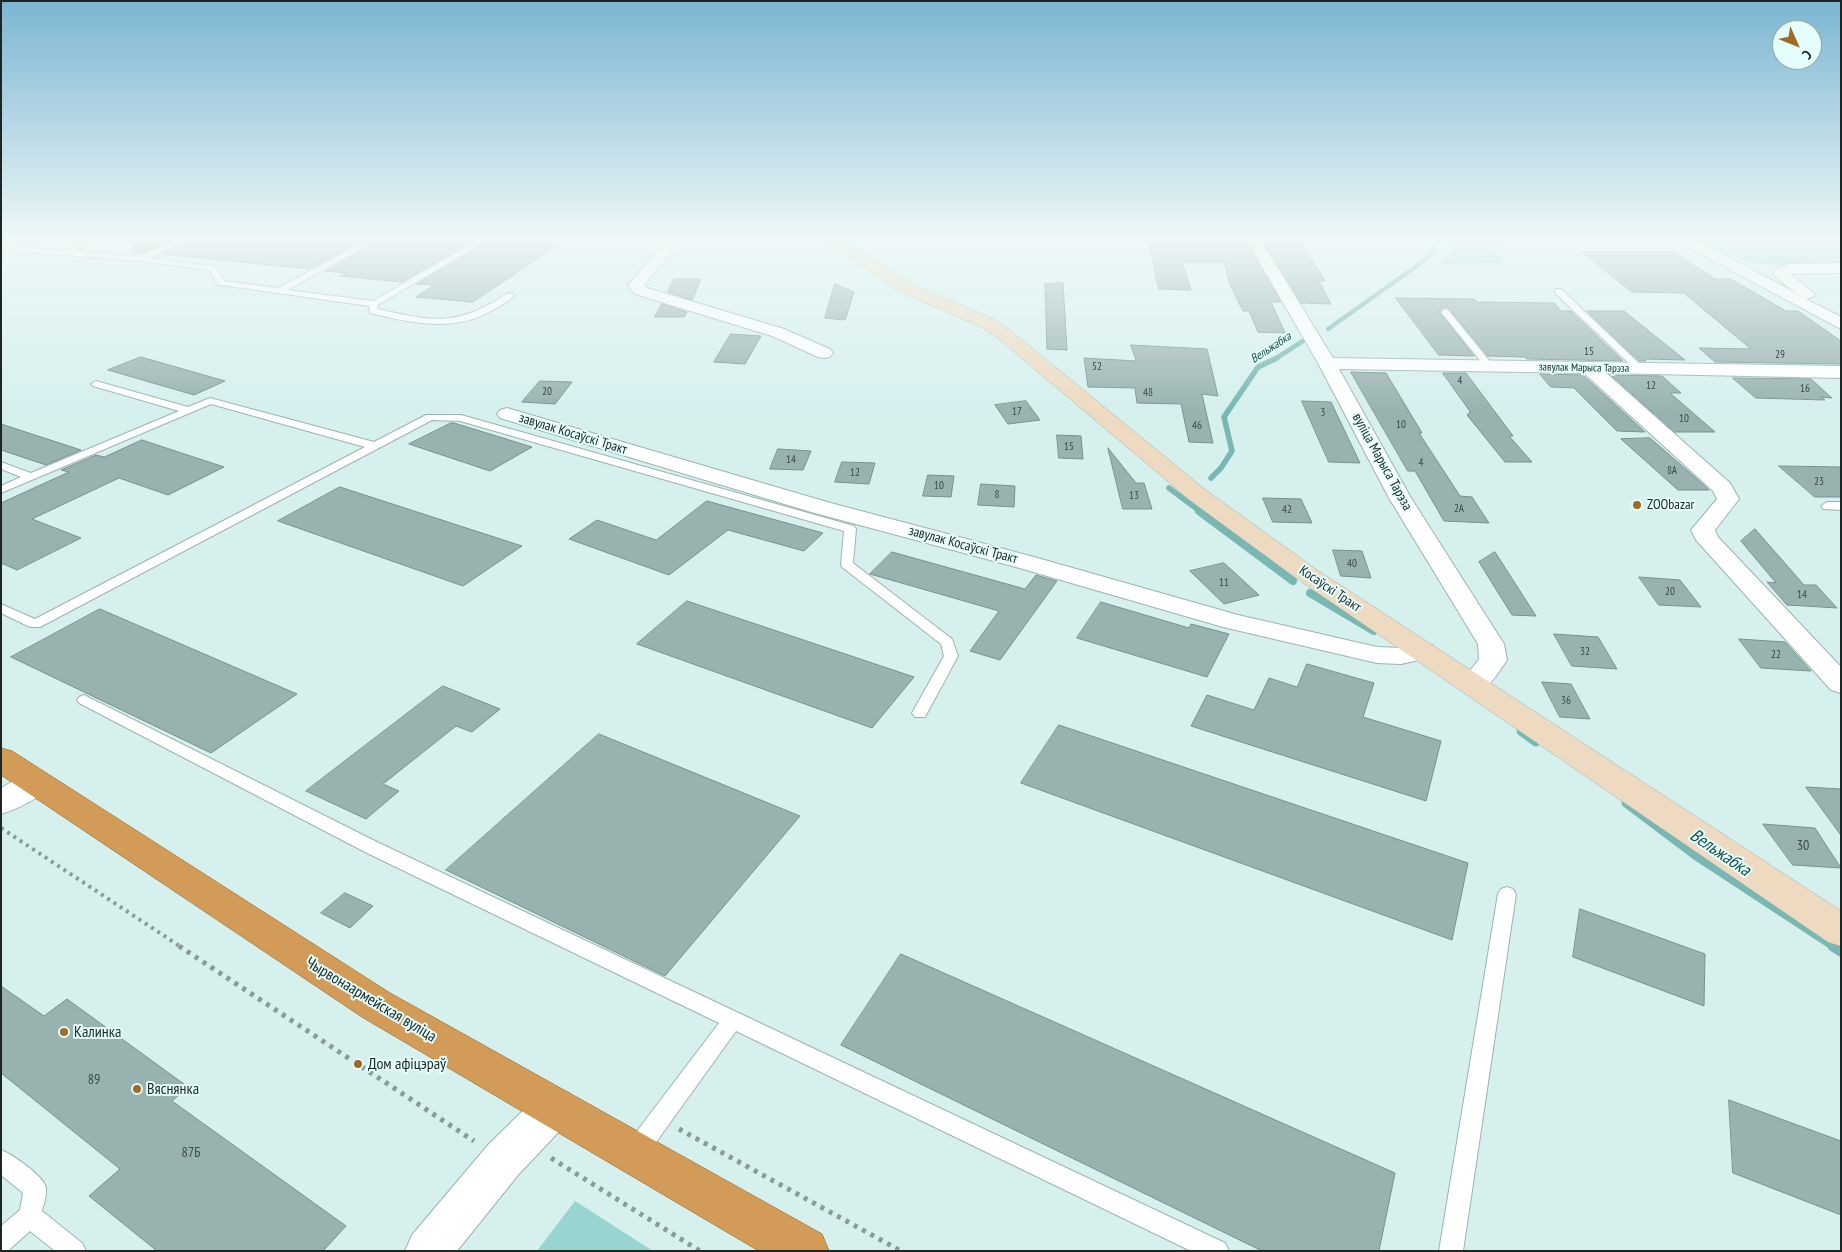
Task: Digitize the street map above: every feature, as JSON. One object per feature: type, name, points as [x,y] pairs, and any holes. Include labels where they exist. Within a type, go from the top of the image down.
[{"type":"highway","name":"Чырвонаармейская вуліца","points":[[1,759],[376,1005],[805,1251]]},
{"type":"main road","name":"Косаўскі Тракт","points":[[923,295],[987,323],[1199,496],[1308,575],[1841,931]]},
{"type":"street","points":[[655,295],[696,309],[768,328],[801,340],[824,353]]},
{"type":"street","name":"вуліца Марыса Тарэза","points":[[1287,295],[1327,363],[1400,498],[1492,644],[1494,660],[1473,685]]},
{"type":"street","points":[[1789,295],[1835,320]]},
{"type":"street","points":[[1808,295],[1832,314],[1835,320]]},
{"type":"street","name":"завулак Марыса Тарэза","points":[[1327,363],[1841,372]]},
{"type":"street","points":[[1589,368],[1722,488],[1728,499],[1703,530],[1708,540],[1841,684]]},
{"type":"street","name":"завулак Косаўскі Тракт","points":[[507,414],[819,507],[1026,562],[1232,621],[1377,655],[1400,656],[1422,651]]},
{"type":"street","points":[[1,803],[36,782]]},
{"type":"street","points":[[428,1251],[513,1150],[555,1106]]},
{"type":"lane","points":[[311,295],[374,304],[389,295]]},
{"type":"lane","points":[[1563,295],[1640,369]]},
{"type":"lane","points":[[374,304],[373,311],[430,322],[462,320],[483,312],[511,296]]},
{"type":"lane","points":[[1445,312],[1489,366]]},
{"type":"lane","points":[[96,384],[188,410]]},
{"type":"lane","points":[[1,490],[210,401],[220,402],[375,446]]},
{"type":"lane","points":[[1,608],[35,624],[430,418],[461,418],[850,529],[847,564],[947,642],[951,656],[920,713]]},
{"type":"lane","points":[[1,465],[31,478]]},
{"type":"lane","points":[[1827,506],[1841,506]]},
{"type":"lane","points":[[84,700],[373,848],[1217,1251]]},
{"type":"lane","points":[[1451,1251],[1507,894]]},
{"type":"lane","points":[[634,1152],[733,1020]]},
{"type":"lane","points":[[1,1161],[35,1188],[30,1216],[1,1242]]},
{"type":"lane","points":[[30,1216],[74,1251]]},
{"type":"path","points":[[1,828],[513,1150],[700,1251]]},
{"type":"path","points":[[659,1118],[901,1251]]},
{"type":"shaded area","points":[[575,1201],[653,1251],[537,1251]]},
{"type":"building","points":[[418,295],[483,295],[473,302],[416,297]]},
{"type":"building","points":[[678,295],[694,295],[692,300]]},
{"type":"building","points":[[832,295],[853,295],[845,320],[825,318]]},
{"type":"building","points":[[1045,295],[1064,295],[1067,350],[1047,349]]},
{"type":"building","points":[[1235,295],[1277,295],[1281,302],[1271,302],[1285,333],[1258,332],[1249,311],[1243,311]]},
{"type":"building","points":[[1296,295],[1327,295],[1331,304],[1301,303]]},
{"type":"building","points":[[1687,295],[1759,295],[1786,311],[1798,311],[1841,341],[1841,364],[1715,362],[1699,348],[1751,349]]},
{"type":"building","points":[[1396,298],[1554,303],[1561,311],[1571,311],[1623,361],[1527,359],[1525,357],[1488,356],[1446,307],[1440,310],[1440,313],[1474,356],[1439,355]]},
{"type":"building","points":[[662,304],[687,312],[684,317],[655,317]]},
{"type":"building","points":[[1587,311],[1624,311],[1685,360],[1644,359],[1646,361],[1639,361]]},
{"type":"building","points":[[731,334],[761,336],[745,364],[714,362]]},
{"type":"building","points":[[1131,345],[1207,349],[1218,396],[1202,394],[1213,443],[1189,442],[1181,404],[1137,403],[1135,388],[1088,387],[1084,358],[1136,361]]},
{"type":"building","points":[[141,357],[225,381],[194,395],[108,370]]},
{"type":"building","points":[[1351,372],[1386,373],[1422,433],[1419,433],[1460,496],[1472,497],[1489,523],[1444,521],[1415,471],[1408,471]]},
{"type":"building","points":[[1443,373],[1466,373],[1513,436],[1509,436],[1532,462],[1505,462],[1467,415],[1470,412]]},
{"type":"building","points":[[1540,374],[1583,375],[1645,432],[1617,431],[1574,388],[1551,387]]},
{"type":"building","points":[[1611,375],[1662,376],[1681,393],[1670,393],[1715,432],[1675,432]]},
{"type":"building","points":[[1733,378],[1811,379],[1832,398],[1821,397],[1825,400],[1756,398]]},
{"type":"building","points":[[540,381],[572,382],[555,404],[522,402]]},
{"type":"building","points":[[1026,401],[1040,420],[1008,424],[995,405]]},
{"type":"building","points":[[1302,401],[1331,402],[1360,463],[1329,462]]},
{"type":"building","points":[[451,423],[532,447],[490,471],[409,444]]},
{"type":"building","points":[[1,424],[81,450],[46,465],[1,450]]},
{"type":"building","points":[[1057,435],[1081,436],[1083,459],[1059,458]]},
{"type":"building","points":[[1650,438],[1709,490],[1678,490],[1621,439]]},
{"type":"building","points":[[142,440],[224,467],[168,495],[119,478],[32,519],[81,538],[17,570],[1,563],[1,503],[69,472],[61,470],[96,455],[104,457]]},
{"type":"building","points":[[1108,448],[1136,483],[1144,483],[1152,509],[1123,509]]},
{"type":"building","points":[[778,449],[811,451],[803,470],[770,469]]},
{"type":"building","points":[[842,462],[875,463],[869,484],[835,482]]},
{"type":"building","points":[[1779,466],[1841,467],[1841,497],[1815,497]]},
{"type":"building","points":[[928,475],[954,476],[951,497],[923,496]]},
{"type":"building","points":[[981,484],[1015,486],[1014,507],[978,505]]},
{"type":"building","points":[[340,487],[522,546],[463,586],[278,521]]},
{"type":"building","points":[[1263,498],[1301,499],[1312,523],[1273,522]]},
{"type":"building","points":[[707,501],[823,533],[804,551],[728,530],[669,575],[569,539],[597,520],[656,540]]},
{"type":"building","points":[[1755,529],[1804,585],[1816,585],[1837,608],[1787,605],[1767,582],[1776,583],[1741,541]]},
{"type":"building","points":[[1333,550],[1362,551],[1371,578],[1341,576]]},
{"type":"building","points":[[892,552],[1025,589],[1036,575],[1057,581],[1000,660],[970,651],[999,611],[870,574]]},
{"type":"building","points":[[1495,552],[1536,616],[1512,615],[1479,562]]},
{"type":"building","points":[[1224,563],[1259,595],[1224,604],[1190,571]]},
{"type":"building","points":[[1639,577],[1680,580],[1701,607],[1659,605]]},
{"type":"building","points":[[687,601],[914,677],[872,728],[637,644]]},
{"type":"building","points":[[1101,602],[1189,628],[1191,624],[1229,634],[1207,677],[1077,638]]},
{"type":"building","points":[[100,609],[297,694],[211,753],[11,657]]},
{"type":"building","points":[[1554,634],[1598,637],[1617,669],[1572,666]]},
{"type":"building","points":[[1739,639],[1785,642],[1811,671],[1761,668]]},
{"type":"building","points":[[1307,664],[1374,683],[1363,717],[1441,741],[1426,801],[1191,726],[1207,695],[1254,710],[1269,678],[1297,687]]},
{"type":"building","points":[[1542,682],[1571,684],[1590,719],[1560,717]]},
{"type":"building","points":[[443,686],[500,709],[472,732],[456,726],[383,784],[399,791],[366,819],[306,791]]},
{"type":"building","points":[[1059,725],[1468,863],[1452,940],[1021,783]]},
{"type":"building","points":[[599,734],[800,816],[665,976],[446,870]]},
{"type":"building","points":[[1806,787],[1841,789],[1841,835]]},
{"type":"building","points":[[1763,824],[1815,828],[1841,868],[1793,865]]},
{"type":"building","points":[[345,893],[373,906],[350,928],[321,913]]},
{"type":"building","points":[[1580,909],[1705,954],[1704,1006],[1573,957]]},
{"type":"building","points":[[901,954],[1395,1173],[1379,1251],[1262,1251],[841,1045]]},
{"type":"building","points":[[1,986],[44,1016],[67,999],[188,1087],[172,1101],[346,1226],[323,1251],[157,1251],[89,1196],[120,1169],[1,1073]]},
{"type":"building","points":[[1729,1100],[1841,1141],[1841,1215],[1733,1173]]},
{"type":"waterway","name":"Вельжабка","points":[[1328,329],[1375,295]]},
{"type":"waterway","name":"Вельжабка","points":[[1275,359],[1303,341]]},
{"type":"waterway","name":"Вельжабка","points":[[1211,478],[1221,468],[1232,451],[1224,417],[1258,367],[1275,359]]},
{"type":"waterway","name":"Вельжабка","points":[[1169,488],[1201,512]]},
{"type":"waterway","name":"Вельжабка","points":[[1199,511],[1293,581]]},
{"type":"waterway","name":"Вельжабка","points":[[1310,593],[1374,631]]},
{"type":"waterway","name":"Вельжабка","points":[[1521,731],[1536,742]]},
{"type":"waterway","name":"Вельжабка","points":[[1626,803],[1695,855],[1835,947]]},
{"type":"waterway","name":"Вельжабка","points":[[1833,946],[1841,951]]},
{"type":"place","name":"ZOObazar","points":[[1637,505]]},
{"type":"place","name":"Калинка","points":[[64,1032]]},
{"type":"place","name":"Дом афіцэраў","points":[[358,1064]]},
{"type":"place","name":"Вяснянка","points":[[137,1089]]}]
